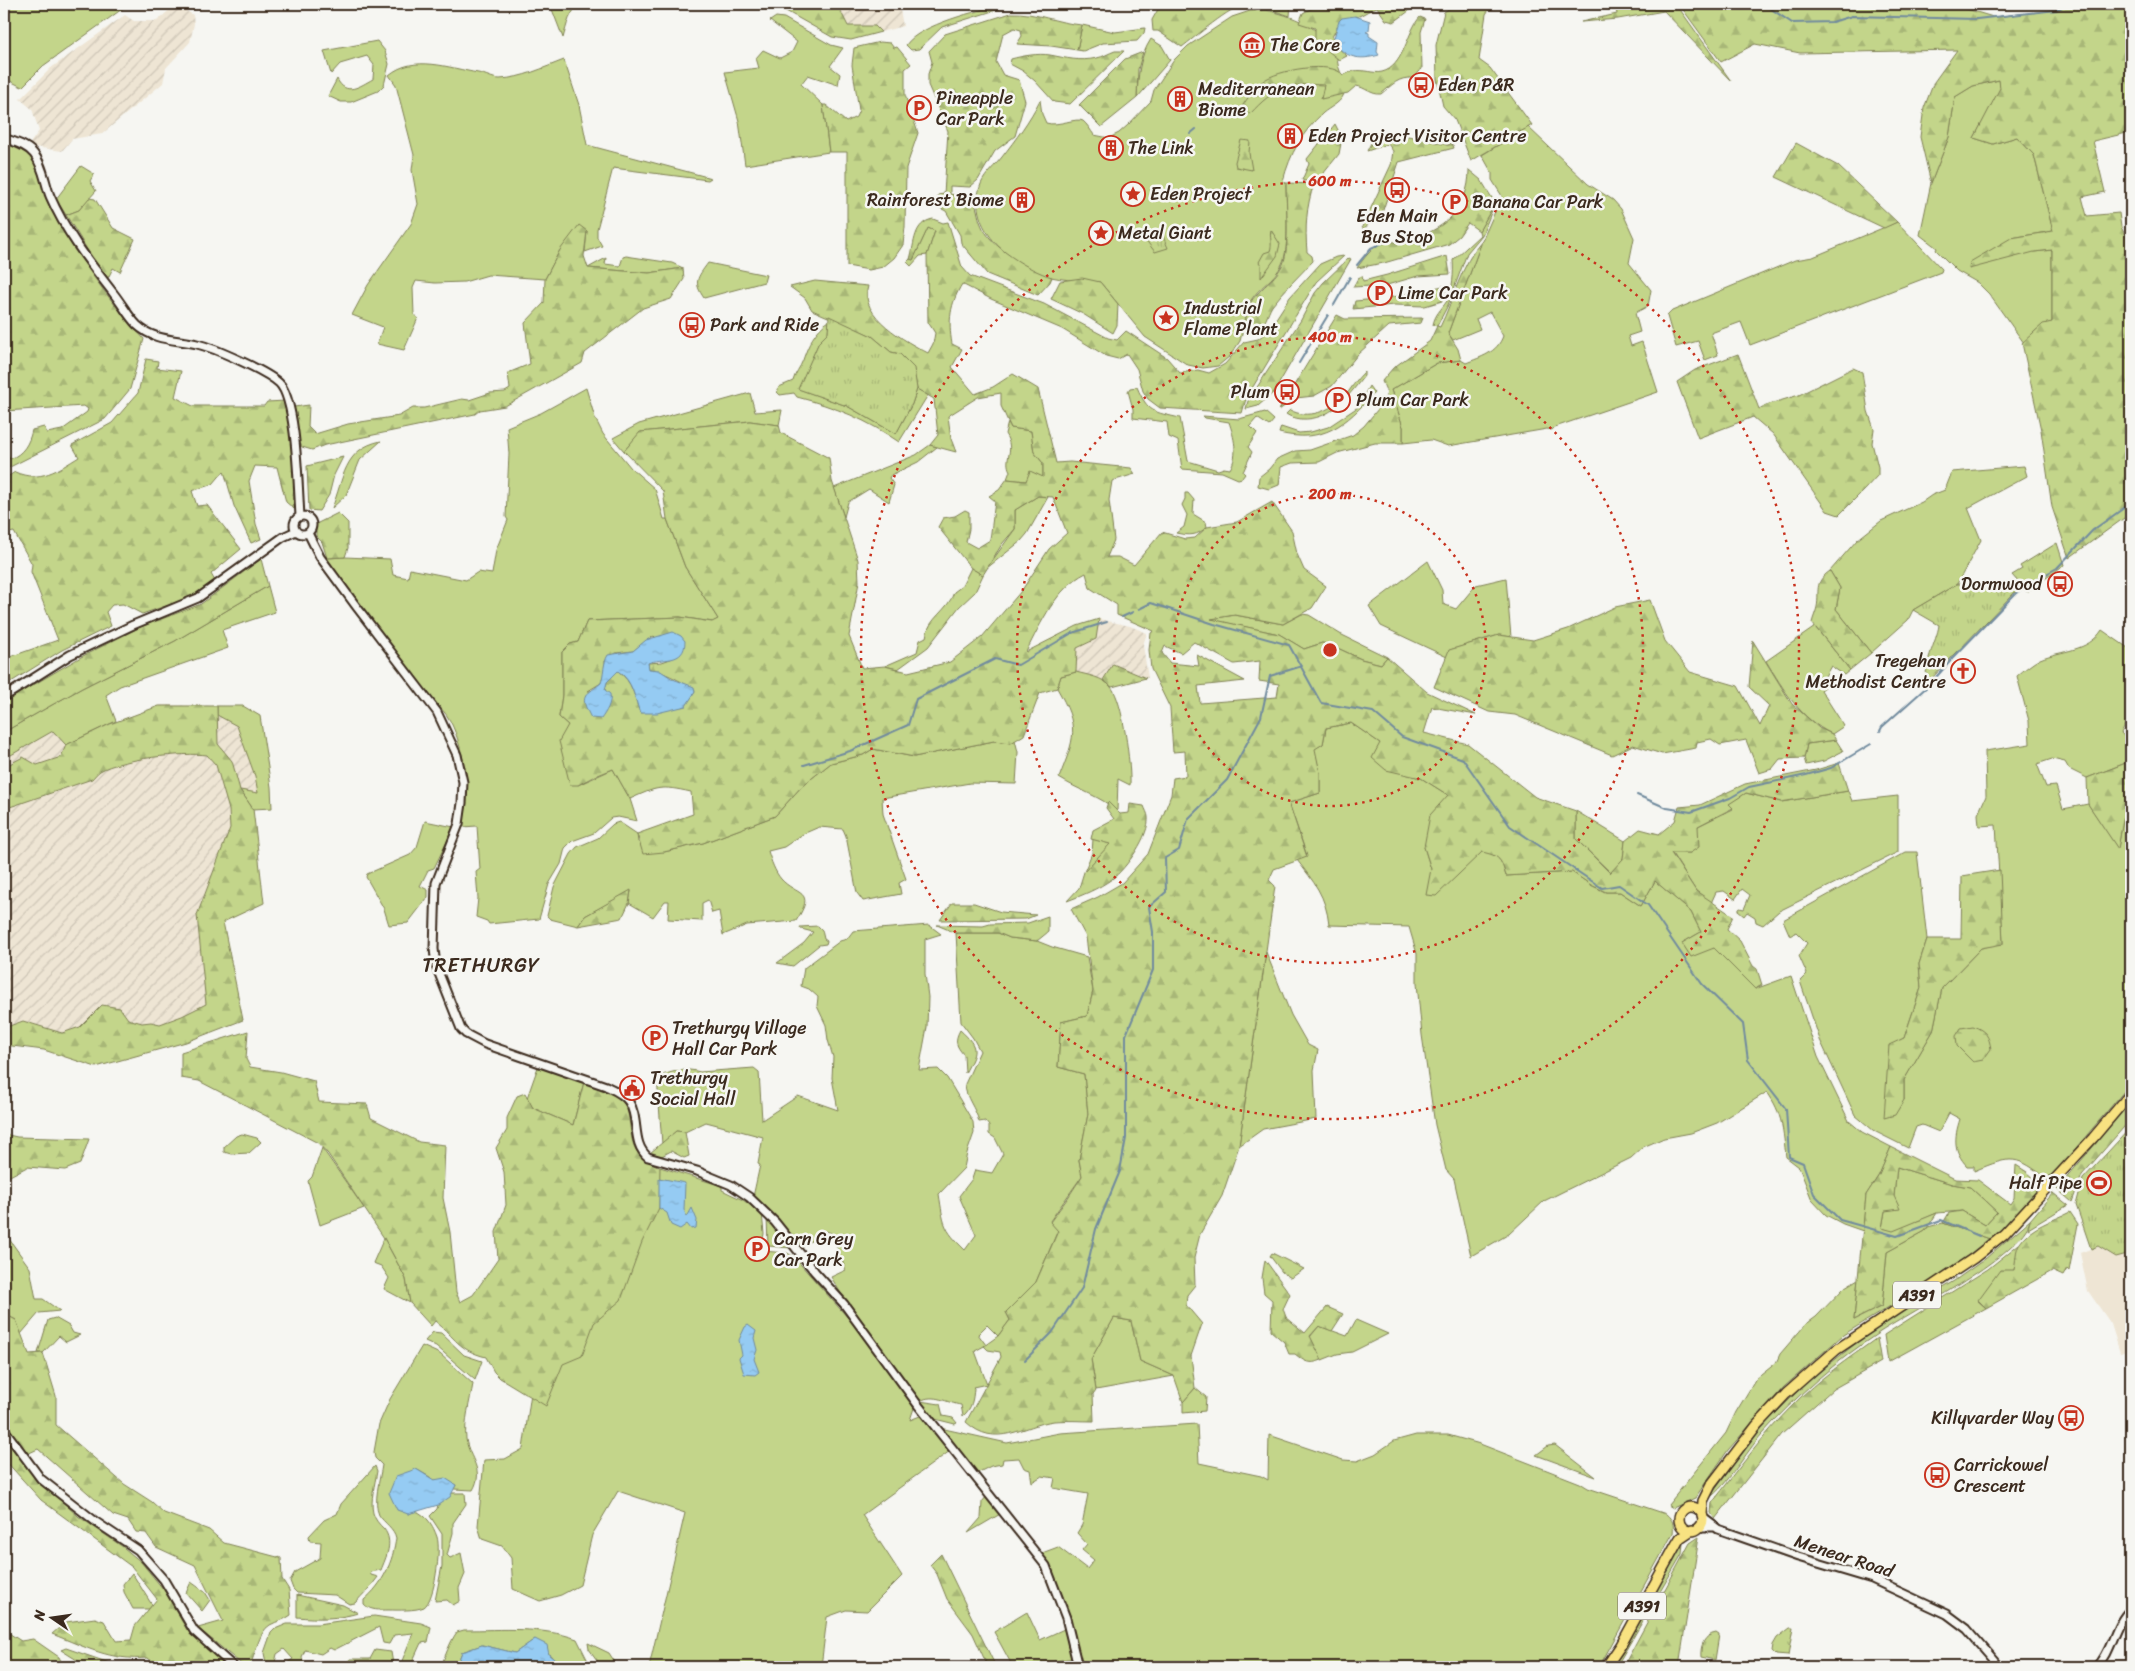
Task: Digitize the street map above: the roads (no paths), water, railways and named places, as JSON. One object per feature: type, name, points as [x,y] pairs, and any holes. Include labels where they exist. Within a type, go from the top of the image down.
[{"type":"highway","name":"A391","points":[[1688,1508],[1704,1496],[1757,1425],[1810,1371],[1836,1350],[1974,1258],[2004,1234],[2093,1138],[2131,1093]]},
{"type":"highway","points":[[1702,1516],[1696,1508],[1688,1508],[1680,1515],[1680,1524],[1684,1528],[1695,1529],[1702,1516],[1704,1496]]},
{"type":"highway","name":"A391","points":[[1677,1543],[1680,1524]]},
{"type":"highway","name":"A391","points":[[1606,1667],[1621,1645],[1680,1538],[1695,1529]]},
{"type":"street","points":[[4,138],[33,152],[50,195],[66,226],[89,264],[136,324],[153,337],[198,344],[228,355],[280,383],[290,403],[300,516]]},
{"type":"street","points":[[300,516],[309,517],[313,526],[308,533],[304,535],[296,531],[294,525],[296,519],[300,516]]},
{"type":"street","points":[[4,696],[70,655],[133,625],[198,598],[283,537],[296,531]]},
{"type":"street","points":[[308,533],[320,556],[356,606],[437,712],[457,755],[463,782],[462,803],[459,824],[436,883],[434,949],[436,966],[461,1029],[466,1034],[485,1044],[606,1086],[623,1096],[629,1102],[632,1110],[640,1149],[648,1157],[723,1181],[749,1197],[765,1211],[844,1304],[918,1405],[1046,1566],[1066,1618],[1078,1667]]},
{"type":"street","points":[[4,1429],[41,1479],[96,1522],[138,1550],[164,1580],[194,1631],[234,1667]]},
{"type":"street","name":"Menear Road","points":[[1702,1516],[1714,1527],[1798,1557],[1872,1579],[1947,1614],[1967,1629],[2000,1667]]},
{"type":"street","name":"Menear Road","points":[[1695,1529],[1714,1527]]},
{"type":"street","points":[[2097,1667],[2107,1654],[2120,1623],[2131,1609]]},
{"type":"water","points":[[1355,16],[1370,21],[1369,30],[1366,32],[1378,42],[1377,52],[1379,55],[1365,58],[1353,57],[1342,51],[1333,41],[1339,21],[1342,18]]},
{"type":"water","points":[[673,632],[681,636],[685,641],[681,654],[672,659],[648,663],[649,669],[659,670],[673,679],[694,687],[695,692],[686,706],[657,713],[640,713],[630,684],[618,671],[607,682],[605,690],[610,694],[610,697],[607,710],[601,719],[591,718],[585,705],[585,697],[601,683],[608,655],[633,651],[646,640]]},
{"type":"water","points":[[659,1178],[685,1183],[684,1210],[687,1217],[692,1208],[697,1220],[696,1228],[691,1229],[687,1224],[680,1229],[671,1225],[667,1213],[659,1208]]},
{"type":"water","points":[[748,1325],[756,1331],[754,1338],[757,1350],[754,1359],[759,1372],[755,1375],[744,1374],[739,1358],[742,1355],[739,1340],[745,1327]]},
{"type":"water","points":[[416,1469],[434,1480],[445,1478],[456,1485],[450,1497],[438,1505],[408,1514],[397,1510],[389,1493],[396,1476]]},
{"type":"water","points":[[535,1639],[547,1645],[549,1655],[559,1663],[560,1667],[456,1667],[462,1652],[482,1645],[515,1653]]},
{"type":"waterway","points":[[1764,4],[1792,23],[1832,22],[1852,16],[1977,19],[2056,10],[2068,4]]},
{"type":"waterway","points":[[1190,134],[1196,129]]},
{"type":"waterway","points":[[1357,265],[1371,248],[1387,241]]},
{"type":"waterway","points":[[1334,305],[1350,277]]},
{"type":"waterway","points":[[1299,363],[1328,315]]},
{"type":"waterway","points":[[1880,731],[1882,727],[1929,685],[2015,594],[2025,586],[2057,568],[2093,530],[2131,503]]},
{"type":"waterway","points":[[1139,609],[1151,603],[1214,624],[1289,645],[1321,703],[1373,712],[1402,737],[1463,759],[1510,826],[1602,888],[1619,885],[1648,905],[1702,984],[1743,1024],[1748,1060],[1786,1109],[1789,1157],[1803,1163],[1814,1194],[1840,1220],[1897,1236],[1941,1220],[1979,1236]]},
{"type":"waterway","points":[[1122,617],[1133,612]]},
{"type":"waterway","points":[[804,765],[850,751],[908,725],[916,699],[995,659],[1018,665],[1072,633],[1107,622]]},
{"type":"waterway","points":[[1025,1360],[1052,1333],[1082,1288],[1096,1229],[1120,1171],[1126,1138],[1126,1035],[1153,970],[1153,932],[1149,907],[1166,892],[1165,858],[1179,850],[1188,819],[1227,780],[1261,717],[1270,676],[1302,666]]},
{"type":"waterway","points":[[1637,795],[1667,808],[1691,812],[1730,798],[1749,787],[1831,768],[1871,744]]},
{"type":"place","name":"The Core","points":[[1252,45]]},
{"type":"place","name":"Eden P&R","points":[[1421,85]]},
{"type":"place","name":"Mediterranean Biome","points":[[1180,99]]},
{"type":"place","name":"Pineapple Car Park","points":[[919,108]]},
{"type":"place","name":"Eden Project Visitor Centre","points":[[1290,136]]},
{"type":"place","name":"The Link","points":[[1111,148]]},
{"type":"place","name":"Eden Main Bus Stop","points":[[1397,190]]},
{"type":"place","name":"Eden Project","points":[[1133,194]]},
{"type":"place","name":"Rainforest Biome","points":[[1022,200]]},
{"type":"place","name":"Banana Car Park","points":[[1455,202]]},
{"type":"place","name":"Metal Giant","points":[[1101,233]]},
{"type":"place","name":"Lime Car Park","points":[[1380,293]]},
{"type":"place","name":"Industrial Flame Plant","points":[[1166,318]]},
{"type":"place","name":"Park and Ride","points":[[692,325]]},
{"type":"place","name":"Plum","points":[[1287,392]]},
{"type":"place","name":"Plum Car Park","points":[[1338,400]]},
{"type":"place","name":"Dormwood","points":[[2060,584]]},
{"type":"place","name":"Tregehan Methodist Centre","points":[[1963,671]]},
{"type":"place","name":"Trethurgy Village Hall Car Park","points":[[655,1038]]},
{"type":"place","name":"Trethurgy Social Hall","points":[[632,1088]]},
{"type":"place","name":"Half Pipe","points":[[2099,1183]]},
{"type":"place","name":"Carn Grey Car Park","points":[[757,1249]]},
{"type":"place","name":"Killyvarder Way","points":[[2071,1418]]},
{"type":"place","name":"Carrickowel Crescent","points":[[1937,1475]]},
{"type":"district","name":"TRETHURGY","points":[[481,965]]}]
